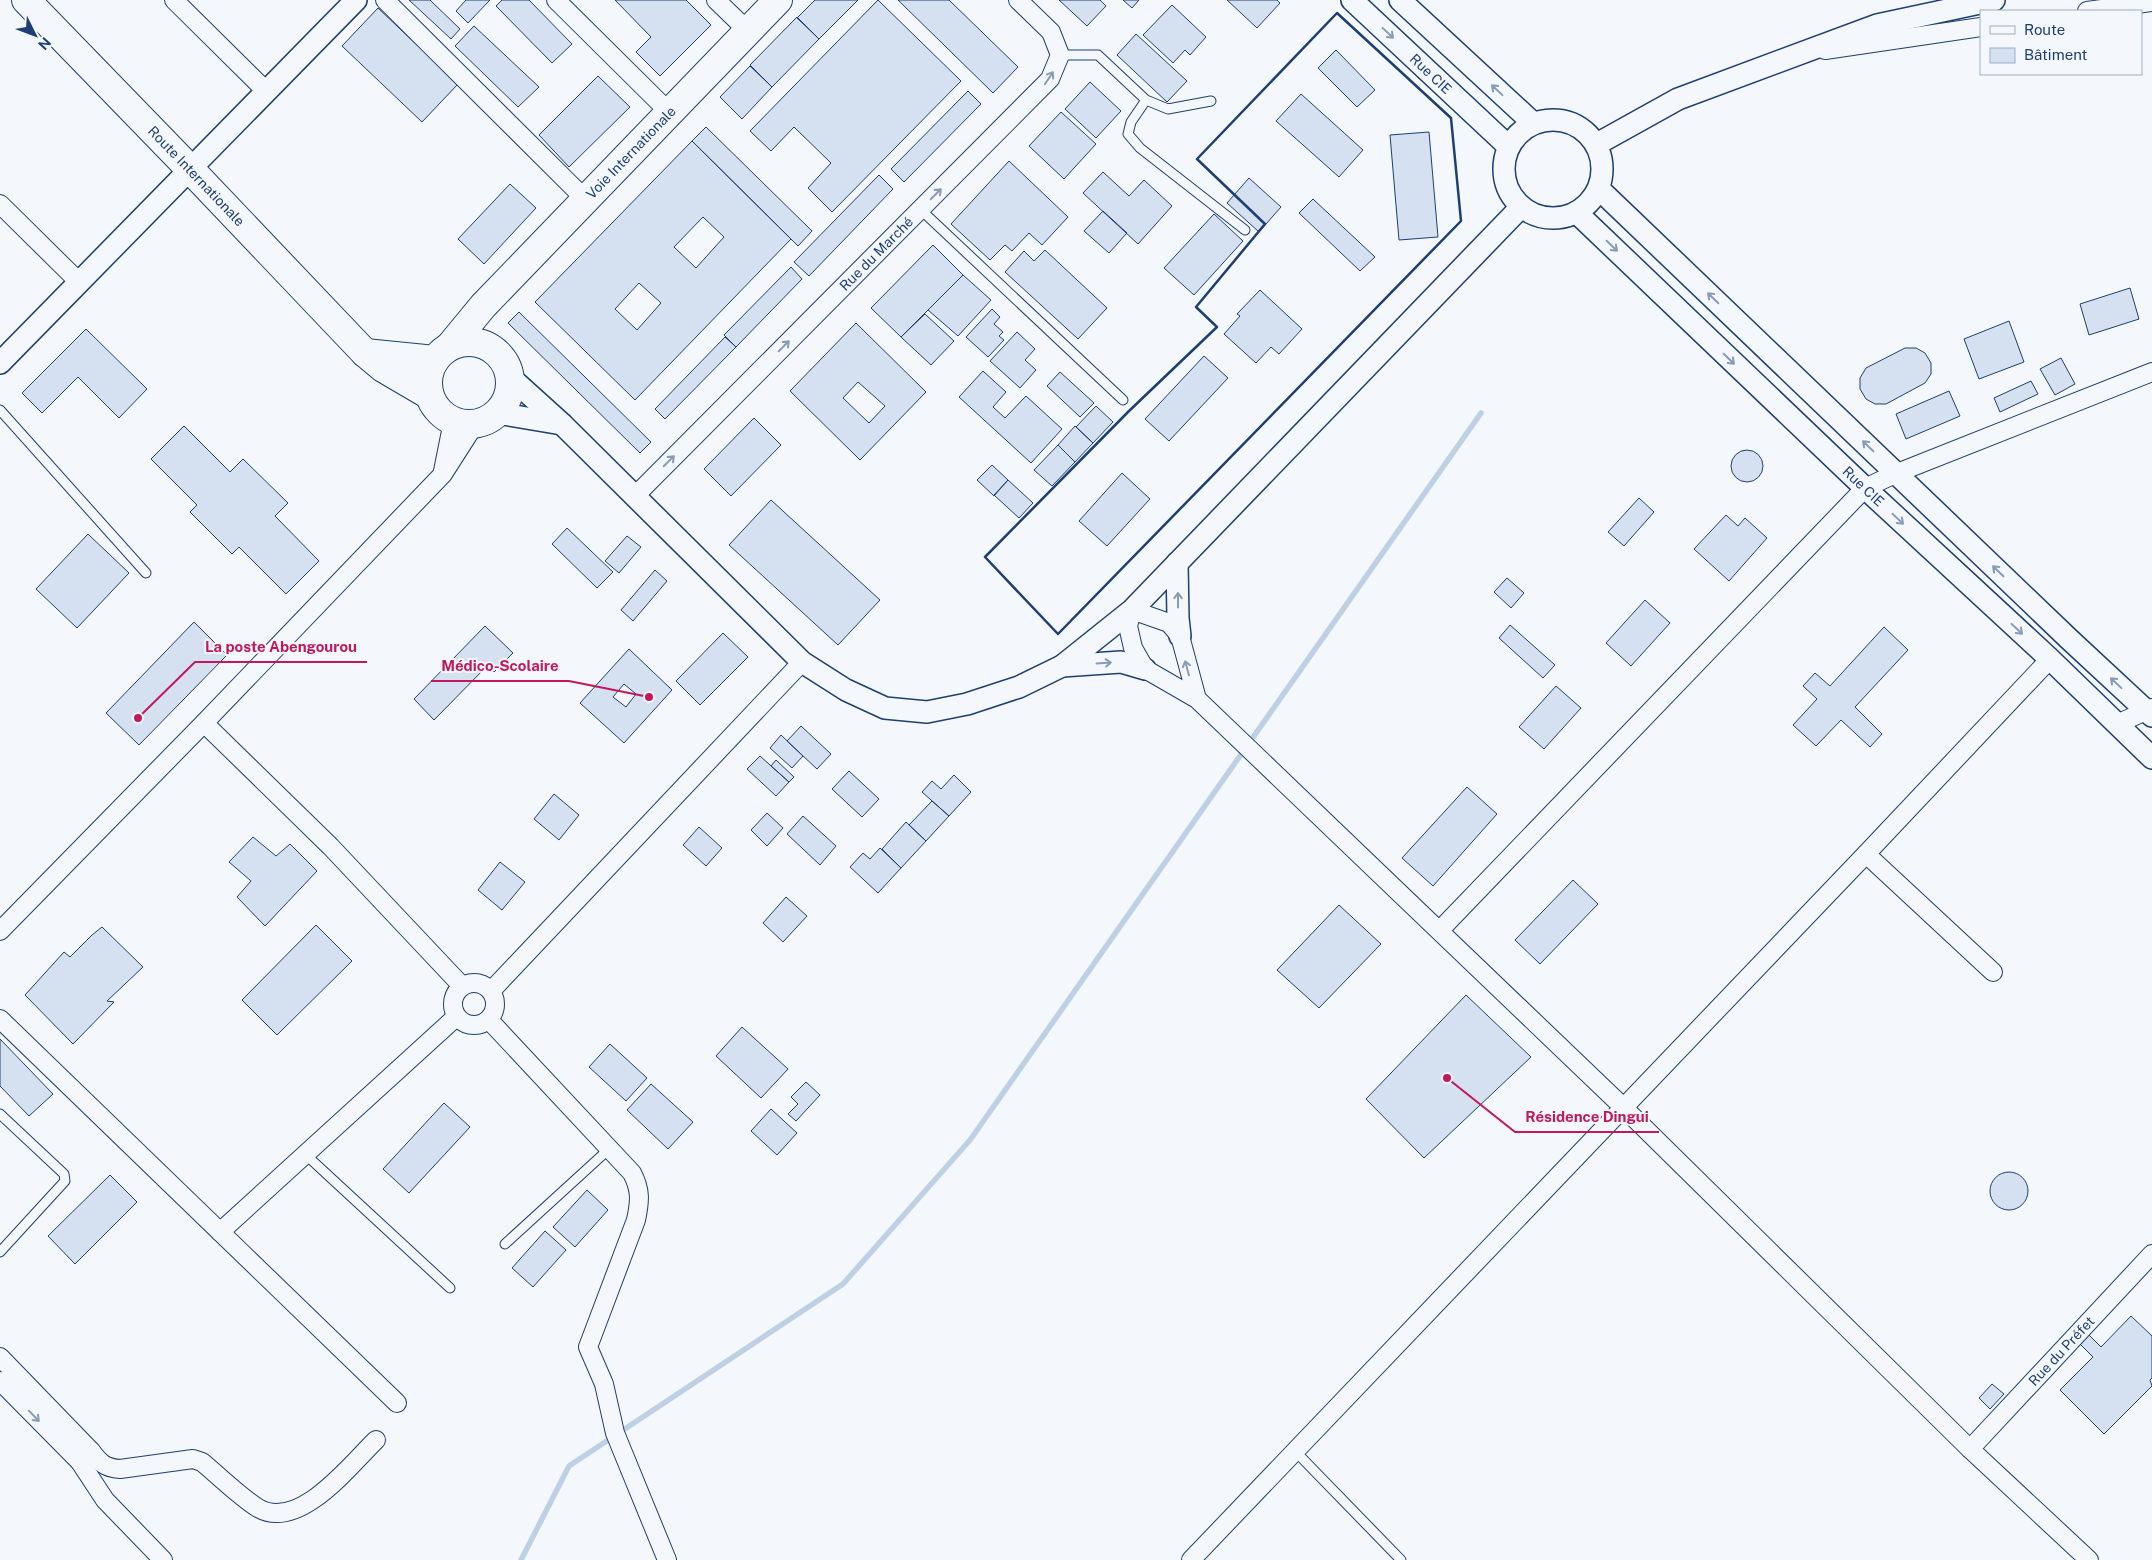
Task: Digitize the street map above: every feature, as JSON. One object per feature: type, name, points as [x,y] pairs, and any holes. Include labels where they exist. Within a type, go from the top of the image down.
[{"type":"main road","name":"Route Internationale","points":[[26,0],[189,168],[364,353],[383,368],[430,395]]},
{"type":"main road","name":"Voie Internationale","points":[[442,353],[483,306],[778,0]]},
{"type":"main road","points":[[480,343],[483,306]]},
{"type":"main road","points":[[364,353],[442,353],[465,342],[480,343],[491,348],[506,365],[510,377],[507,396],[475,419],[443,415],[434,406],[428,383],[430,371],[442,353]]},
{"type":"street","points":[[174,0],[266,92]]},
{"type":"street","points":[[0,362],[356,0]]},
{"type":"street","points":[[385,0],[586,200]]},
{"type":"street","points":[[556,0],[669,112]]},
{"type":"street","points":[[716,0],[749,32]]},
{"type":"street","points":[[1018,0],[1051,32],[1060,55]]},
{"type":"street","name":"Rue CIE","points":[[1352,0],[1508,146]]},
{"type":"street","points":[[1400,0],[1533,122]]},
{"type":"street","points":[[1596,144],[1678,99],[1877,25],[1994,0]]},
{"type":"street","points":[[2094,10],[2152,2]]},
{"type":"street","points":[[1798,54],[1980,27]]},
{"type":"street","name":"Rue du Marché","points":[[635,496],[1050,78],[1060,55]]},
{"type":"street","points":[[1557,118],[1580,126],[1596,144],[1603,166],[1599,189],[1590,202],[1576,213],[1563,218],[1548,218],[1534,215],[1521,207],[1507,190],[1503,168],[1508,146],[1519,132],[1533,122],[1557,118]]},
{"type":"street","points":[[1599,189],[2069,639],[2150,711],[2117,724]]},
{"type":"street","points":[[0,204],[79,282]]},
{"type":"street","points":[[510,377],[562,424],[802,662],[846,690],[886,708],[927,712],[967,704],[1018,687],[1062,666],[1132,610],[1521,207]]},
{"type":"street","name":"Rue CIE","points":[[1576,213],[1865,488],[2050,659],[2152,758]]},
{"type":"street","points":[[1440,930],[1865,488],[1897,473],[2152,372]]},
{"type":"street","points":[[0,931],[443,474],[475,419],[562,424]]},
{"type":"street","points":[[1177,563],[1180,636],[1197,698]]},
{"type":"street","points":[[1132,610],[1169,623],[1180,636]]},
{"type":"street","points":[[1132,610],[1128,626],[1133,648],[1145,669]]},
{"type":"street","points":[[1191,1560],[2050,659]]},
{"type":"street","points":[[491,991],[802,662]]},
{"type":"street","points":[[1062,666],[1121,662],[1145,669],[1197,698],[1623,1107],[2079,1557]]},
{"type":"street","points":[[204,722],[331,847],[462,986]]},
{"type":"street","points":[[1866,854],[1992,972]]},
{"type":"street","points":[[477,983],[491,991],[495,1004],[494,1012],[489,1020],[476,1026],[461,1022],[456,1017],[452,1007],[453,998],[462,986],[477,983]]},
{"type":"street","points":[[220,1232],[456,1017]]},
{"type":"street","points":[[0,1019],[397,1403]]},
{"type":"street","points":[[489,1020],[632,1172],[639,1187],[639,1206],[636,1220],[588,1347],[604,1384],[615,1433],[666,1560]]},
{"type":"street","name":"Rue du Préfet","points":[[1970,1449],[2152,1254]]},
{"type":"street","points":[[0,1357],[85,1457],[105,1500],[163,1560]]},
{"type":"street","points":[[0,1381],[85,1457],[110,1468],[193,1459],[202,1462],[259,1508],[282,1512],[308,1504],[319,1496],[376,1440]]},
{"type":"lane","points":[[1060,55],[1098,55],[1146,100],[1168,109],[1210,101]]},
{"type":"lane","points":[[1146,100],[1131,122],[1128,134],[1140,148],[1245,230]]},
{"type":"lane","points":[[920,210],[1123,400]]},
{"type":"lane","points":[[0,410],[146,573]]},
{"type":"lane","points":[[0,1114],[64,1174],[65,1181],[0,1252]]},
{"type":"lane","points":[[505,1244],[609,1149]]},
{"type":"lane","points":[[305,1154],[450,1288]]},
{"type":"lane","points":[[1295,1451],[1401,1560]]},
{"type":"building","points":[[409,0],[430,0],[460,29],[451,39]]},
{"type":"building","points":[[466,0],[490,0],[468,23],[456,11]]},
{"type":"building","points":[[502,0],[529,0],[572,44],[552,63],[496,6]]},
{"type":"building","points":[[615,0],[686,0],[711,25],[660,76],[636,52],[651,37]]},
{"type":"building","points":[[815,0],[858,0],[819,39],[797,18]]},
{"type":"building","points":[[878,0],[961,81],[832,212],[808,188],[831,163],[794,127],[771,151],[750,131]]},
{"type":"building","points":[[898,0],[949,0],[1018,67],[993,93]]},
{"type":"building","points":[[1059,0],[1100,0],[1106,6],[1087,26]]},
{"type":"building","points":[[1123,0],[1139,0],[1132,8]]},
{"type":"building","points":[[1227,0],[1277,0],[1280,3],[1257,28]]},
{"type":"building","points":[[1172,5],[1206,37],[1190,55],[1185,50],[1173,63],[1143,35]]},
{"type":"building","points":[[378,8],[458,84],[422,122],[342,46]]},
{"type":"building","points":[[797,17],[819,39],[772,87],[750,65]]},
{"type":"building","points":[[474,26],[539,87],[518,107],[455,46]]},
{"type":"building","points":[[1136,34],[1187,81],[1167,102],[1117,55]]},
{"type":"building","points":[[1336,50],[1375,90],[1357,107],[1318,68]]},
{"type":"building","points":[[750,66],[772,87],[742,119],[720,97]]},
{"type":"building","points":[[598,76],[630,107],[569,167],[539,135]]},
{"type":"building","points":[[1090,82],[1121,111],[1096,138],[1065,109]]},
{"type":"building","points":[[968,91],[981,104],[904,182],[891,169]]},
{"type":"building","points":[[1301,94],[1363,150],[1339,177],[1276,121]]},
{"type":"building","points":[[1061,112],[1096,144],[1064,179],[1029,146]]},
{"type":"building","points":[[706,127],[812,231],[798,246],[692,141]]},
{"type":"building","points":[[1429,132],[1438,237],[1399,240],[1390,135]]},
{"type":"building","points":[[692,141],[791,239],[635,400],[535,302]],"holes":[[[703,217],[724,237],[696,268],[674,247]],[[639,283],[661,303],[637,330],[615,309]]]},
{"type":"building","points":[[1009,161],[1068,217],[1042,245],[1029,233],[1012,251],[1005,245],[990,260],[951,224]]},
{"type":"building","points":[[1103,172],[1129,196],[1144,180],[1172,206],[1138,244],[1083,193]]},
{"type":"building","points":[[879,175],[893,189],[809,276],[794,262]]},
{"type":"building","points":[[1249,178],[1281,207],[1259,232],[1227,203]]},
{"type":"building","points":[[510,184],[536,208],[484,264],[458,239]]},
{"type":"building","points":[[1313,199],[1375,257],[1360,271],[1299,213]]},
{"type":"building","points":[[1103,211],[1127,233],[1109,253],[1084,231]]},
{"type":"building","points":[[1214,214],[1243,241],[1194,295],[1164,268]]},
{"type":"building","points":[[933,245],[963,275],[901,337],[871,308]]},
{"type":"building","points":[[1045,250],[1107,308],[1078,339],[1005,272],[1024,251],[1034,261]]},
{"type":"building","points":[[791,267],[802,279],[736,347],[724,335]]},
{"type":"building","points":[[963,275],[991,300],[958,336],[928,310]]},
{"type":"building","points":[[2130,288],[2139,319],[2089,335],[2080,304]]},
{"type":"building","points":[[1260,290],[1302,329],[1279,354],[1271,347],[1256,363],[1224,334],[1240,316],[1237,314]]},
{"type":"building","points":[[992,309],[1000,317],[994,324],[1003,332],[999,336],[1004,340],[988,357],[966,337]]},
{"type":"building","points":[[519,312],[651,442],[640,453],[508,323]]},
{"type":"building","points":[[925,314],[954,341],[931,365],[901,337]]},
{"type":"building","points":[[2009,321],[2024,362],[1979,379],[1964,339]]},
{"type":"building","points":[[856,323],[926,392],[860,460],[790,391]],"holes":[[[858,382],[885,406],[869,423],[843,398]]]},
{"type":"building","points":[[86,329],[147,389],[119,418],[78,377],[42,413],[22,393]]},
{"type":"building","points":[[1017,332],[1035,349],[1025,360],[1036,370],[1020,388],[990,361]]},
{"type":"building","points":[[725,337],[736,347],[665,419],[655,409]]},
{"type":"building","points":[[1905,348],[1916,348],[1925,353],[1931,363],[1931,374],[1925,383],[1886,404],[1875,404],[1866,399],[1860,389],[1860,378],[1866,368]]},
{"type":"building","points":[[1204,356],[1228,378],[1169,441],[1145,419]]},
{"type":"building","points":[[2061,358],[2075,384],[2055,395],[2040,369]]},
{"type":"building","points":[[983,371],[1006,392],[993,407],[1005,418],[1026,396],[1062,429],[1031,463],[959,397]]},
{"type":"building","points":[[1060,372],[1094,403],[1080,417],[1047,386]]},
{"type":"building","points":[[2031,381],[2038,394],[2000,412],[1994,398]]},
{"type":"building","points":[[1949,391],[1960,416],[1906,439],[1896,414]]},
{"type":"building","points":[[1096,406],[1113,422],[1093,443],[1076,427]]},
{"type":"building","points":[[754,418],[781,445],[731,496],[704,469]]},
{"type":"building","points":[[184,426],[230,472],[243,459],[288,503],[275,516],[319,561],[286,594],[239,547],[232,554],[190,512],[197,505],[151,459]]},
{"type":"building","points":[[1075,426],[1093,443],[1075,462],[1058,445]]},
{"type":"building","points":[[1058,445],[1075,462],[1052,486],[1034,470]]},
{"type":"building","points":[[1747,450],[1758,455],[1763,466],[1758,477],[1747,482],[1736,477],[1731,466],[1736,455]]},
{"type":"building","points":[[992,465],[1008,480],[994,496],[977,480]]},
{"type":"building","points":[[1122,473],[1150,499],[1107,546],[1079,521]]},
{"type":"building","points":[[1008,480],[1033,503],[1019,518],[994,495]]},
{"type":"building","points":[[1639,498],[1654,512],[1624,546],[1608,532]]},
{"type":"building","points":[[771,500],[880,600],[838,645],[729,545]]},
{"type":"building","points":[[1726,515],[1738,526],[1745,518],[1767,538],[1729,581],[1694,549]]},
{"type":"building","points":[[567,528],[613,572],[597,588],[552,544]]},
{"type":"building","points":[[88,534],[129,573],[77,628],[36,589]]},
{"type":"building","points":[[627,536],[641,547],[619,573],[605,561]]},
{"type":"building","points":[[655,570],[667,581],[633,621],[621,610]]},
{"type":"building","points":[[1507,578],[1524,593],[1511,608],[1494,592]]},
{"type":"building","points":[[1645,600],[1670,623],[1631,666],[1606,643]]},
{"type":"building","points":[[194,622],[227,655],[139,745],[106,713]]},
{"type":"building","points":[[1510,625],[1555,665],[1543,678],[1499,638]]},
{"type":"building","points":[[485,626],[513,653],[494,672],[487,666],[434,720],[414,699]]},
{"type":"building","points":[[1884,627],[1908,650],[1855,707],[1882,734],[1870,747],[1841,720],[1816,746],[1793,725],[1817,699],[1803,686],[1815,673],[1830,686]]},
{"type":"building","points":[[723,633],[748,657],[700,705],[676,681]]},
{"type":"building","points":[[629,649],[672,690],[624,743],[580,703]],"holes":[[[624,684],[636,694],[626,707],[613,697]]]},
{"type":"building","points":[[1556,686],[1581,708],[1544,749],[1519,727]]},
{"type":"building","points":[[801,726],[831,754],[817,769],[787,741]]},
{"type":"building","points":[[781,735],[803,756],[792,768],[770,748]]},
{"type":"building","points":[[760,756],[789,782],[776,796],[747,769]]},
{"type":"building","points":[[776,760],[794,777],[789,782],[771,766]]},
{"type":"building","points":[[849,771],[879,799],[862,817],[832,789]]},
{"type":"building","points":[[954,775],[971,792],[949,816],[922,792],[932,781],[941,789]]},
{"type":"building","points":[[1467,787],[1497,814],[1433,886],[1402,858]]},
{"type":"building","points":[[554,794],[579,815],[559,840],[534,819]]},
{"type":"building","points":[[932,801],[949,816],[926,841],[909,825]]},
{"type":"building","points":[[767,813],[783,828],[767,846],[751,830]]},
{"type":"building","points":[[803,816],[836,846],[820,865],[787,834]]},
{"type":"building","points":[[906,822],[926,841],[901,868],[882,849]]},
{"type":"building","points":[[699,827],[722,848],[706,866],[683,845]]},
{"type":"building","points":[[253,837],[276,856],[290,844],[317,871],[265,926],[237,897],[251,881],[229,862]]},
{"type":"building","points":[[880,848],[901,868],[878,893],[850,867],[863,853],[870,859]]},
{"type":"building","points":[[500,862],[525,882],[502,910],[478,890]]},
{"type":"building","points":[[1573,880],[1598,904],[1540,964],[1515,940]]},
{"type":"building","points":[[786,897],[807,916],[783,942],[763,923]]},
{"type":"building","points":[[1339,905],[1381,944],[1319,1008],[1277,970]]},
{"type":"building","points":[[316,925],[352,961],[277,1035],[242,1000]]},
{"type":"building","points":[[102,927],[143,967],[107,1001],[114,1002],[73,1044],[25,995],[64,952],[70,957]]},
{"type":"building","points":[[1466,995],[1531,1057],[1424,1158],[1366,1099]]},
{"type":"building","points":[[742,1027],[788,1069],[761,1098],[716,1056]]},
{"type":"building","points":[[0,1039],[53,1094],[29,1116],[0,1086]]},
{"type":"building","points":[[610,1044],[647,1078],[626,1101],[589,1067]]},
{"type":"building","points":[[806,1082],[820,1095],[796,1121],[788,1114],[798,1104],[791,1097]]},
{"type":"building","points":[[651,1084],[693,1122],[668,1149],[627,1110]]},
{"type":"building","points":[[444,1103],[470,1127],[409,1193],[383,1169]]},
{"type":"building","points":[[771,1109],[797,1133],[777,1155],[751,1131]]},
{"type":"building","points":[[2009,1172],[2016,1173],[2022,1178],[2027,1184],[2027,1198],[2022,1204],[2016,1209],[2009,1210],[2002,1209],[1996,1204],[1991,1198],[1990,1191],[1991,1184],[1996,1178],[2002,1173]]},
{"type":"building","points":[[110,1175],[137,1202],[75,1264],[48,1236]]},
{"type":"building","points":[[587,1190],[608,1210],[575,1247],[553,1227]]},
{"type":"building","points":[[545,1231],[566,1250],[533,1287],[512,1268]]},
{"type":"building","points":[[2131,1316],[2152,1336],[2152,1378],[2150,1380],[2152,1386],[2104,1434],[2060,1390],[2093,1357],[2080,1344],[2089,1335],[2101,1347]]},
{"type":"building","points":[[1992,1384],[2004,1394],[1990,1409],[1979,1398]]},
{"type":"waterway","points":[[521,1560],[569,1466],[843,1284],[970,1140],[1481,413]]},
{"type":"wall","points":[[1337,13],[1451,118],[1461,221],[1058,634],[985,557],[1129,411],[1217,327],[1196,307],[1265,224],[1197,159],[1337,13]]},
{"type":"place","name":"Médico-Scolaire","points":[[649,697]]},
{"type":"place","name":"La poste Abengourou","points":[[138,718]]},
{"type":"place","name":"Résidence Dingui","points":[[1447,1078]]}]
